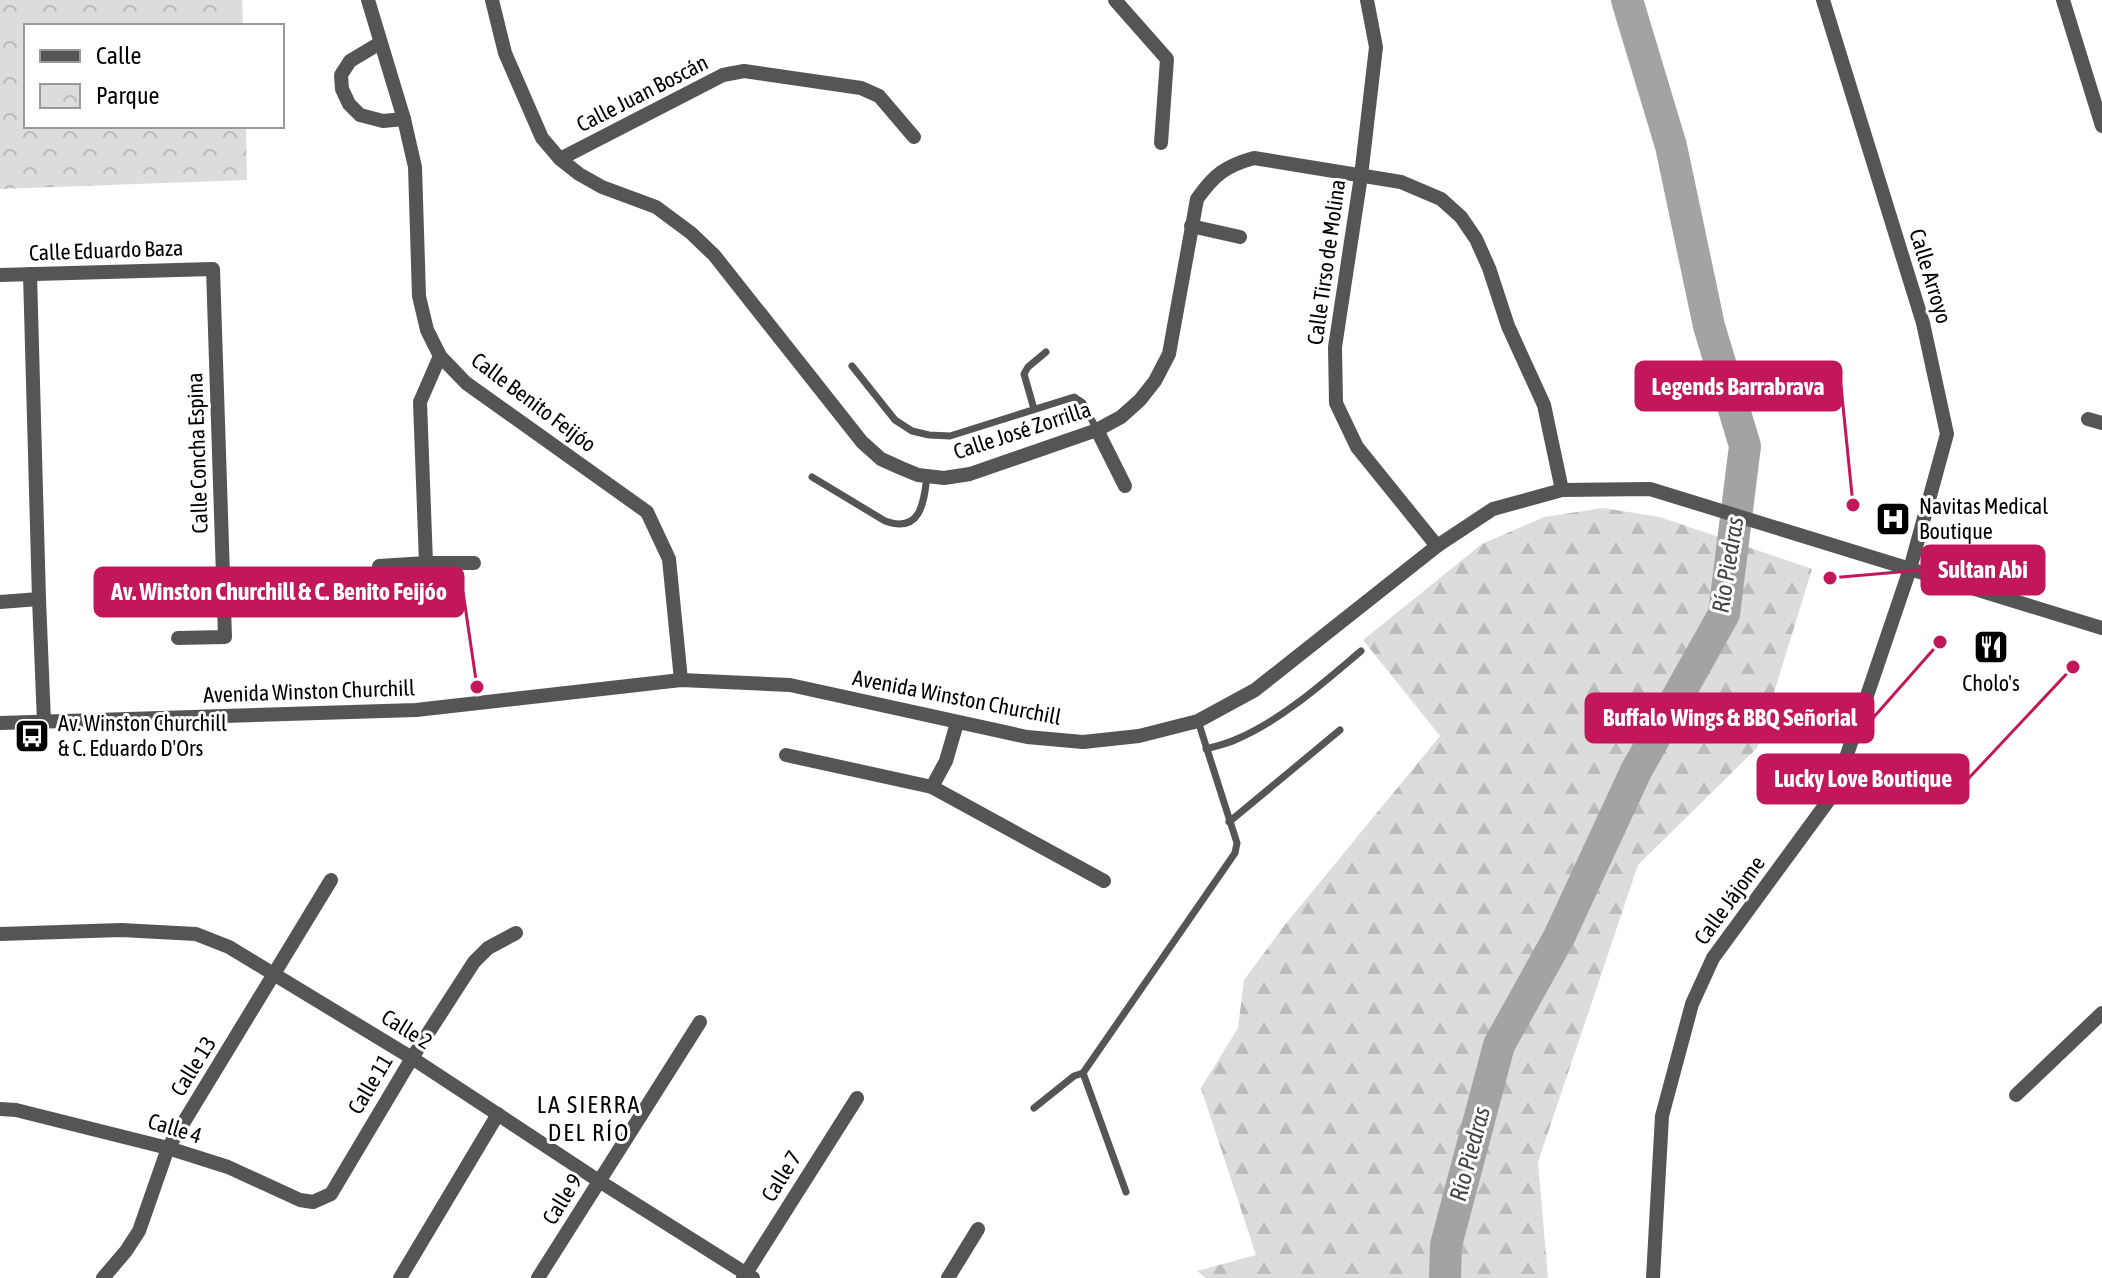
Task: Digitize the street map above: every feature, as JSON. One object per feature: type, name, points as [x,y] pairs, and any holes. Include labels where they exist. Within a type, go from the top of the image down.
[{"type":"street","name":"Calle José Zorrilla","points":[[492,0],[505,53],[542,138],[560,159],[579,174],[602,187],[656,207],[691,233],[714,255],[862,442],[881,459],[918,475],[944,478],[970,474],[1097,430],[1121,417],[1155,381],[1169,354],[1197,199],[1220,172],[1254,158],[1401,182],[1441,199],[1461,217],[1476,239],[1489,268],[1508,326],[1544,405],[1562,490]]},
{"type":"street","points":[[1115,0],[1167,59],[1161,143]]},
{"type":"street","name":"Calle Tirso de Molina","points":[[1367,0],[1376,47],[1361,176],[1335,347],[1336,403],[1357,447],[1437,546]]},
{"type":"street","name":"Calle Arroyo","points":[[1823,0],[1923,323],[1947,434],[1910,569]]},
{"type":"street","points":[[2063,0],[2096,87],[2102,126]]},
{"type":"street","name":"Calle Benito Feijóo","points":[[369,1],[415,167],[419,296],[427,330],[440,356],[466,383],[647,512],[669,559],[681,680]]},
{"type":"street","points":[[380,43],[350,61],[341,75],[342,89],[349,104],[360,115],[383,121],[404,119]]},
{"type":"street","name":"Calle Juan Boscán","points":[[560,159],[723,75],[744,71],[861,88],[879,96],[914,137]]},
{"type":"street","points":[[1191,226],[1240,237]]},
{"type":"street","name":"Calle Eduardo Baza","points":[[0,275],[213,269]]},
{"type":"street","name":"Calle Concha Espina","points":[[178,638],[225,637],[213,269]]},
{"type":"street","points":[[30,274],[44,722]]},
{"type":"street","points":[[426,563],[420,402],[440,356]]},
{"type":"street","points":[[1097,430],[1125,486]]},
{"type":"street","name":"Avenida Winston Churchill","points":[[0,723],[416,710],[681,680],[790,685],[1027,737],[1083,742],[1139,736],[1198,721],[1255,690],[1437,546],[1493,509],[1562,490],[1650,489],[2102,628]]},
{"type":"street","points":[[379,566],[474,563]]},
{"type":"street","name":"Calle Jájome","points":[[1653,1278],[1662,1116],[1692,1004],[1713,958],[1834,793],[1910,569]]},
{"type":"street","points":[[0,602],[39,599]]},
{"type":"street","points":[[932,787],[946,761],[957,723]]},
{"type":"street","points":[[786,755],[932,787],[1104,881]]},
{"type":"street","name":"Calle 13","points":[[103,1278],[139,1231],[168,1148],[331,880]]},
{"type":"street","name":"Calle 2","points":[[0,934],[121,930],[196,934],[229,947],[412,1058],[747,1276]]},
{"type":"street","name":"Calle 11","points":[[331,1194],[412,1058],[474,962],[488,948],[516,933]]},
{"type":"street","points":[[2016,1095],[2102,1013]]},
{"type":"street","name":"Calle 9","points":[[538,1278],[700,1022]]},
{"type":"street","name":"Calle 7","points":[[747,1276],[857,1098]]},
{"type":"street","name":"Calle 4","points":[[0,1109],[16,1110],[168,1148],[228,1167],[300,1200],[313,1202],[331,1194]]},
{"type":"street","points":[[400,1278],[498,1114]]},
{"type":"street","points":[[948,1278],[978,1229]]},
{"type":"lane","points":[[1034,409],[1024,374],[1046,352]]},
{"type":"lane","points":[[852,366],[895,420],[912,431],[950,436],[1074,397],[1083,403],[1097,430]]},
{"type":"lane","points":[[812,477],[885,521],[905,524],[917,517],[924,502],[927,476]]},
{"type":"lane","points":[[1206,749],[1236,740],[1273,719],[1308,695],[1361,651]]},
{"type":"lane","points":[[1034,1108],[1074,1076],[1083,1073],[1235,853],[1237,843],[1198,721]]},
{"type":"lane","points":[[1229,822],[1340,730]]},
{"type":"lane","points":[[1083,1073],[1126,1192]]},
{"type":"green space","points":[[0,0],[242,0],[243,24],[24,24],[24,128],[246,128],[247,180],[0,189]]},
{"type":"green space","points":[[1603,508],[1660,517],[1812,569],[1757,748],[1638,865],[1538,1162],[1548,1278],[1206,1278],[1197,1271],[1256,1255],[1201,1088],[1238,1028],[1244,980],[1284,926],[1440,736],[1363,640],[1482,544],[1544,517]]},
{"type":"waterway","name":"Río Piedras","points":[[1445,1278],[1446,1245],[1499,1045],[1559,937],[1636,771],[1724,614],[1745,446],[1709,326],[1671,146],[1627,0]]},
{"type":"place","name":"Legends Barrabrava","points":[[1853,505]]},
{"type":"place","name":"Navitas Medical Boutique","points":[[1893,519]]},
{"type":"place","name":"Sultan Abi","points":[[1830,578]]},
{"type":"place","name":"Buffalo Wings & BBQ Señorial","points":[[1940,642]]},
{"type":"place","name":"Cholo's","points":[[1991,647]]},
{"type":"place","name":"Lucky Love Boutique","points":[[2073,667]]},
{"type":"place","name":"Av. Winston Churchill & C. Benito Feijóo","points":[[477,687]]},
{"type":"place","name":"Av. Winston Churchill & C. Eduardo D'Ors","points":[[32,736]]},
{"type":"district","name":"LA SIERRA DEL RÍO","points":[[589,1119]]}]
